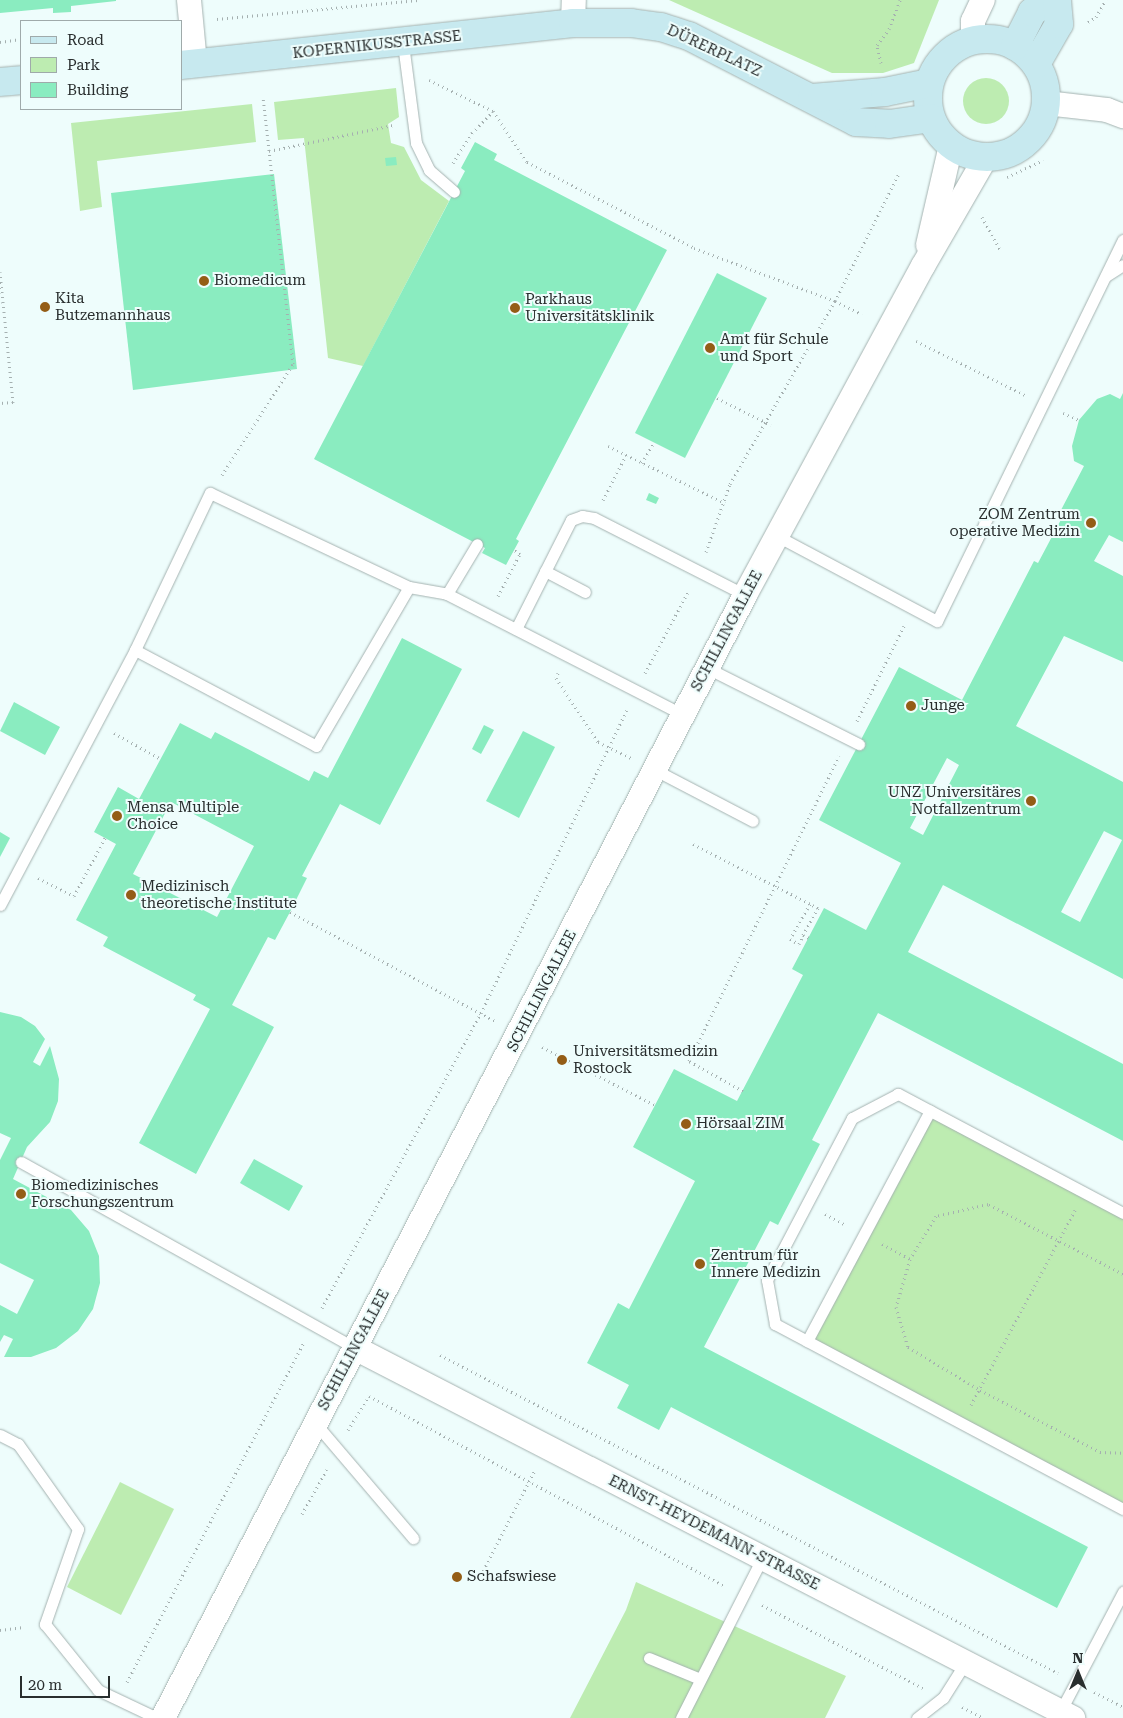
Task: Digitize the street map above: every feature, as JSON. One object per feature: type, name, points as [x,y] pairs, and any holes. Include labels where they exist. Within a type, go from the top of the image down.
[{"type":"street","points":[[974,40],[973,21],[983,0]]},
{"type":"street","points":[[1015,46],[1032,12],[1051,0]]},
{"type":"street","points":[[1036,64],[1059,24],[1058,0]]},
{"type":"street","points":[[188,64],[190,11]]},
{"type":"street","name":"KOPERNIKUSSTRASSE","points":[[188,64],[403,44],[574,12]]},
{"type":"street","name":"DÜRERPLATZ","points":[[574,12],[661,27],[689,36],[856,122],[889,124],[931,118]]},
{"type":"street","points":[[988,39],[1015,46],[1036,64],[1045,83],[1046,104],[1042,121],[1033,136],[1004,155],[986,157],[967,154],[951,145],[931,118],[928,102],[929,83],[950,52],[974,40],[988,39]]},
{"type":"street","points":[[0,82],[20,80]]},
{"type":"street","points":[[812,98],[885,92],[929,83]]},
{"type":"street","points":[[1046,104],[1107,110],[1123,116]]},
{"type":"street","name":"SCHILLINGALLEE","points":[[923,266],[951,145]]},
{"type":"street","name":"SCHILLINGALLEE","points":[[163,1718],[520,1035],[745,595],[923,266],[986,157]]},
{"type":"street","name":"ERNST-HEYDEMANN-STRASSE","points":[[355,1348],[1066,1715]]},
{"type":"lane","points":[[403,44],[416,143],[429,170],[454,192]]},
{"type":"lane","points":[[777,536],[937,621],[1123,240]]},
{"type":"lane","points":[[1105,277],[1123,265]]},
{"type":"lane","points":[[0,905],[135,650],[210,493],[409,587],[447,594],[683,715]]},
{"type":"lane","points":[[516,629],[571,520],[582,516],[594,518],[745,595]]},
{"type":"lane","points":[[447,594],[476,544]]},
{"type":"lane","points":[[545,571],[585,592]]},
{"type":"lane","points":[[135,650],[316,746],[409,587]]},
{"type":"lane","points":[[707,668],[859,744]]},
{"type":"lane","points":[[655,770],[753,821]]},
{"type":"lane","points":[[1123,1213],[898,1094],[852,1118],[767,1280],[775,1324],[1123,1509]]},
{"type":"lane","points":[[807,1341],[930,1111]]},
{"type":"lane","points":[[21,1162],[355,1348]]},
{"type":"lane","points":[[316,1424],[413,1538]]},
{"type":"lane","points":[[0,1435],[18,1444],[78,1529],[46,1624],[98,1690],[157,1718]]},
{"type":"lane","points":[[681,1718],[741,1594],[762,1558]]},
{"type":"lane","points":[[1066,1715],[1076,1682],[1123,1592]]},
{"type":"lane","points":[[649,1658],[700,1679]]},
{"type":"lane","points":[[917,1718],[943,1698],[965,1663]]},
{"type":"path","points":[[190,11],[418,0]]},
{"type":"path","points":[[883,73],[878,45],[889,29],[900,0]]},
{"type":"path","points":[[1080,27],[1096,17],[1106,0]]},
{"type":"path","points":[[0,42],[20,39]]},
{"type":"path","points":[[428,88],[428,79],[493,111],[527,162],[694,248],[835,301],[862,314]]},
{"type":"path","points":[[210,493],[293,364],[263,96]]},
{"type":"path","points":[[449,161],[455,163],[472,133],[493,111]]},
{"type":"path","points":[[269,151],[397,124]]},
{"type":"path","points":[[141,1654],[313,1326],[481,1013],[608,746],[698,572],[725,503],[730,484],[835,301],[899,173]]},
{"type":"path","points":[[980,214],[1001,251]]},
{"type":"path","points":[[0,272],[13,402],[0,403]]},
{"type":"path","points":[[916,341],[1043,405],[1079,420]]},
{"type":"path","points":[[716,398],[771,424]]},
{"type":"path","points":[[642,463],[654,442]]},
{"type":"path","points":[[608,446],[725,503]]},
{"type":"path","points":[[594,518],[626,455]]},
{"type":"path","points":[[488,615],[520,554],[514,550]]},
{"type":"path","points":[[567,654],[556,678],[598,742],[608,746]]},
{"type":"path","points":[[96,723],[161,758]]},
{"type":"path","points":[[19,868],[74,896],[104,838]]},
{"type":"path","points":[[693,844],[818,908],[799,944],[790,939],[810,904]]},
{"type":"path","points":[[742,1090],[689,1061],[776,887]]},
{"type":"path","points":[[290,912],[481,1013]]},
{"type":"path","points":[[803,935],[809,938]]},
{"type":"path","points":[[520,1035],[655,1106]]},
{"type":"path","points":[[961,1423],[1084,1193]]},
{"type":"path","points":[[1123,1274],[1060,1239],[988,1204],[936,1216],[910,1259],[896,1307],[908,1347],[980,1390],[1100,1452],[1123,1453]]},
{"type":"path","points":[[832,1218],[847,1225]]},
{"type":"path","points":[[884,1245],[910,1259]]},
{"type":"path","points":[[440,1355],[1123,1707]]},
{"type":"path","points":[[368,1396],[741,1594],[984,1718]]},
{"type":"path","points":[[481,1575],[546,1447]]},
{"type":"green space","points":[[669,0],[939,0],[914,63],[883,73],[832,73]]},
{"type":"green space","points":[[981,78],[991,78],[1005,88],[1009,101],[1005,114],[999,120],[991,124],[981,124],[967,114],[963,106],[963,96],[973,82]]},
{"type":"green space","points":[[396,88],[399,117],[388,124],[391,143],[404,147],[421,180],[449,201],[363,366],[328,358],[304,138],[278,140],[274,102]]},
{"type":"green space","points":[[252,104],[256,142],[97,161],[102,207],[80,211],[71,123]]},
{"type":"green space","points":[[930,1111],[1123,1213],[1123,1509],[807,1341]]},
{"type":"green space","points":[[120,1482],[174,1509],[121,1615],[67,1587]]},
{"type":"green space","points":[[636,1582],[846,1676],[825,1718],[570,1718],[626,1610]]},
{"type":"building","points":[[0,0],[116,1],[71,6],[71,12],[53,13],[53,8],[0,13]]},
{"type":"building","name":"Parkhaus Universitätsklinik","points":[[475,142],[497,154],[494,160],[667,250],[516,539],[519,541],[506,565],[482,553],[485,548],[314,459],[465,171],[461,168]]},
{"type":"building","points":[[396,157],[397,165],[386,166],[385,158]]},
{"type":"building","name":"Biomedicum","points":[[274,174],[297,369],[133,390],[111,193]]},
{"type":"building","name":"Amt für Schule und Sport","points":[[717,273],[767,298],[685,458],[635,433]]},
{"type":"building","points":[[1123,393],[1123,542],[1109,535],[1094,561],[1123,576],[1123,662],[1064,636],[1016,726],[1123,782],[1123,979],[943,885],[908,952],[1123,1064],[1123,1141],[878,1013],[812,1140],[820,1144],[778,1225],[770,1221],[704,1347],[1088,1547],[1057,1608],[671,1407],[659,1430],[617,1408],[629,1385],[587,1363],[618,1303],[629,1309],[695,1181],[633,1147],[674,1069],[737,1101],[803,975],[792,969],[824,908],[866,930],[901,863],[819,820],[899,667],[962,700],[1034,561],[1038,563],[1065,512],[1061,510],[1084,466],[1074,461],[1072,446],[1079,420],[1097,399],[1110,394],[1120,399]],"holes":[[[947,758],[959,765],[923,835],[910,828]],[[1104,831],[1122,840],[1080,922],[1061,912]]]},
{"type":"building","points":[[649,493],[659,498],[656,504],[646,500]]},
{"type":"building","name":"Medizinisch theoretische Institute","points":[[402,638],[462,669],[380,825],[340,804],[302,876],[307,878],[275,940],[268,937],[232,1005],[274,1027],[196,1174],[139,1143],[210,1009],[193,1000],[196,995],[103,946],[108,937],[76,920],[116,844],[94,832],[118,787],[139,799],[180,723],[211,739],[215,732],[309,781],[314,771],[328,778]],"holes":[[[171,802],[254,846],[217,917],[133,874]]]},
{"type":"building","points":[[14,702],[60,727],[45,755],[0,731]]},
{"type":"building","points":[[484,725],[494,730],[481,754],[472,749]]},
{"type":"building","points":[[523,731],[555,747],[519,818],[486,801]]},
{"type":"building","points":[[0,832],[10,838],[0,857]]},
{"type":"building","name":"Biomedizinisches Forschungszentrum","points":[[0,1012],[21,1017],[35,1026],[45,1039],[33,1062],[40,1066],[50,1046],[59,1079],[58,1101],[50,1122],[27,1147],[13,1179],[71,1210],[89,1231],[99,1256],[100,1283],[93,1309],[78,1331],[56,1348],[31,1357],[4,1357],[13,1339],[4,1335],[0,1342],[0,1305],[17,1314],[34,1280],[0,1263],[0,1160],[11,1138],[0,1133]]},
{"type":"building","points":[[254,1159],[303,1186],[289,1211],[240,1183]]},
{"type":"place","name":"Biomedicum","points":[[204,281]]},
{"type":"place","name":"Kita Butzemannhaus","points":[[45,307]]},
{"type":"place","name":"Parkhaus Universitätsklinik","points":[[515,308]]},
{"type":"place","name":"Amt für Schule und Sport","points":[[710,348]]},
{"type":"place","name":"ZOM Zentrum operative Medizin","points":[[1091,523]]},
{"type":"place","name":"Junge","points":[[911,706]]},
{"type":"place","name":"UNZ Universitäres Notfallzentrum","points":[[1031,801]]},
{"type":"place","name":"Mensa Multiple Choice","points":[[117,816]]},
{"type":"place","name":"Medizinisch theoretische Institute","points":[[131,895]]},
{"type":"place","name":"Universitätsmedizin Rostock","points":[[562,1060]]},
{"type":"place","name":"Hörsaal ZIM","points":[[686,1124]]},
{"type":"place","name":"Biomedizinisches Forschungszentrum","points":[[21,1194]]},
{"type":"place","name":"Zentrum für Innere Medizin","points":[[700,1264]]},
{"type":"place","name":"Schafswiese","points":[[457,1577]]}]
